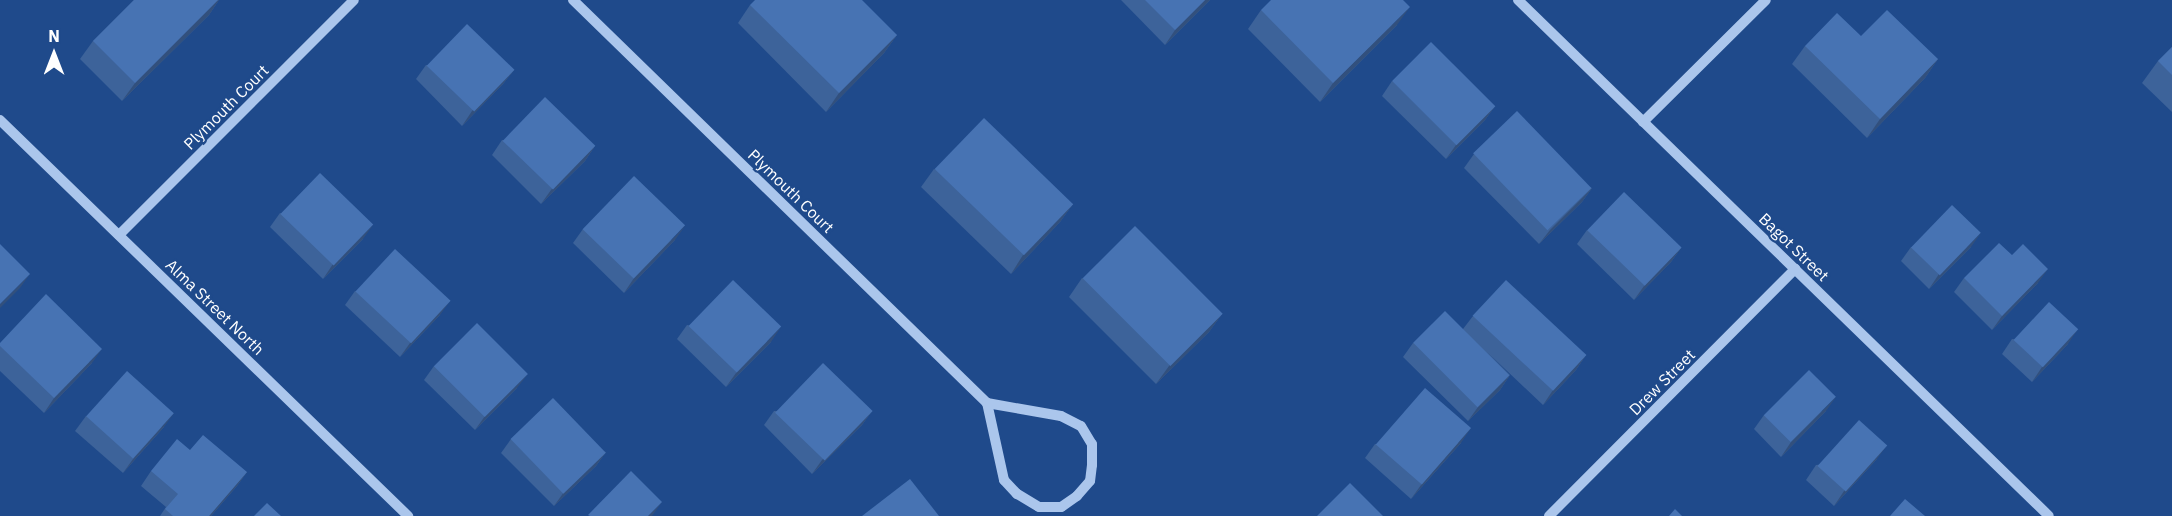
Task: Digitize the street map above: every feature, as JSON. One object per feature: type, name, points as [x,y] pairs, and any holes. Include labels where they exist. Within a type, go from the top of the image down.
[{"type":"street","name":"Plymouth Court","points":[[119,235],[354,0]]},
{"type":"street","name":"Plymouth Court","points":[[573,0],[987,403]]},
{"type":"street","name":"Bagot Street","points":[[1518,0],[2049,516]]},
{"type":"street","points":[[1643,122],[1766,0]]},
{"type":"street","name":"Alma Street North","points":[[0,120],[408,516]]},
{"type":"street","name":"Drew Street","points":[[1549,516],[1795,269]]},
{"type":"street","points":[[987,403],[1061,416],[1081,426],[1092,444],[1090,481],[1061,507],[1039,507],[1017,494],[1004,480],[987,403]]},
{"type":"building","points":[[134,0],[218,0],[135,83],[93,41]]},
{"type":"building","points":[[755,0],[862,0],[897,35],[839,93],[750,5]]},
{"type":"building","points":[[1145,0],[1205,0],[1175,30]]},
{"type":"building","points":[[1271,0],[1403,0],[1410,7],[1333,83],[1261,10]]},
{"type":"building","points":[[1887,10],[1938,59],[1880,119],[1805,46],[1837,13],[1861,36]]},
{"type":"building","points":[[467,24],[514,70],[474,112],[427,66]]},
{"type":"building","points":[[1431,42],[1495,106],[1456,145],[1392,81]]},
{"type":"building","points":[[2172,47],[2172,75],[2158,61]]},
{"type":"building","points":[[545,97],[595,146],[553,190],[503,141]]},
{"type":"building","points":[[1517,111],[1591,188],[1547,230],[1473,153]]},
{"type":"building","points":[[984,118],[1073,204],[1024,255],[935,169]]},
{"type":"building","points":[[320,173],[373,224],[334,265],[280,214]]},
{"type":"building","points":[[634,176],[685,225],[634,279],[583,229]]},
{"type":"building","points":[[1624,192],[1682,248],[1645,286],[1587,230]]},
{"type":"building","points":[[1952,205],[1981,233],[1940,275],[1911,247]]},
{"type":"building","points":[[1135,226],[1223,314],[1170,366],[1083,278]]},
{"type":"building","points":[[1999,243],[2012,255],[2023,244],[2048,269],[2002,316],[1964,278]]},
{"type":"building","points":[[0,244],[30,274],[0,304]]},
{"type":"building","points":[[395,249],[451,301],[411,343],[355,291]]},
{"type":"building","points":[[733,280],[781,327],[737,373],[689,326]]},
{"type":"building","points":[[1506,280],[1586,355],[1553,391],[1473,316]]},
{"type":"building","points":[[46,294],[102,349],[54,398],[0,346],[0,343]]},
{"type":"building","points":[[2049,302],[2078,329],[2043,367],[2014,340]]},
{"type":"building","points":[[1445,311],[1509,375],[1478,407],[1413,343]]},
{"type":"building","points":[[477,323],[528,374],[485,417],[434,366]]},
{"type":"building","points":[[823,363],[873,411],[825,461],[775,413]]},
{"type":"building","points":[[1809,370],[1836,397],[1791,442],[1764,415]]},
{"type":"building","points":[[127,371],[174,413],[133,458],[86,416]]},
{"type":"building","points":[[1425,388],[1471,428],[1422,485],[1376,445]]},
{"type":"building","points":[[553,398],[606,453],[563,494],[511,439]]},
{"type":"building","points":[[1859,420],[1887,445],[1846,492],[1818,466]]},
{"type":"building","points":[[203,435],[247,472],[209,516],[173,516],[165,509],[178,494],[151,471],[177,439],[190,450]]},
{"type":"building","points":[[631,471],[662,502],[648,516],[588,515]]},
{"type":"building","points":[[910,479],[939,516],[862,516]]},
{"type":"building","points":[[1350,483],[1383,516],[1317,516]]},
{"type":"building","points":[[1905,499],[1925,516],[1890,516]]},
{"type":"building","points":[[267,503],[281,516],[254,516]]},
{"type":"building","points":[[1675,509],[1682,516],[1669,516]]}]
